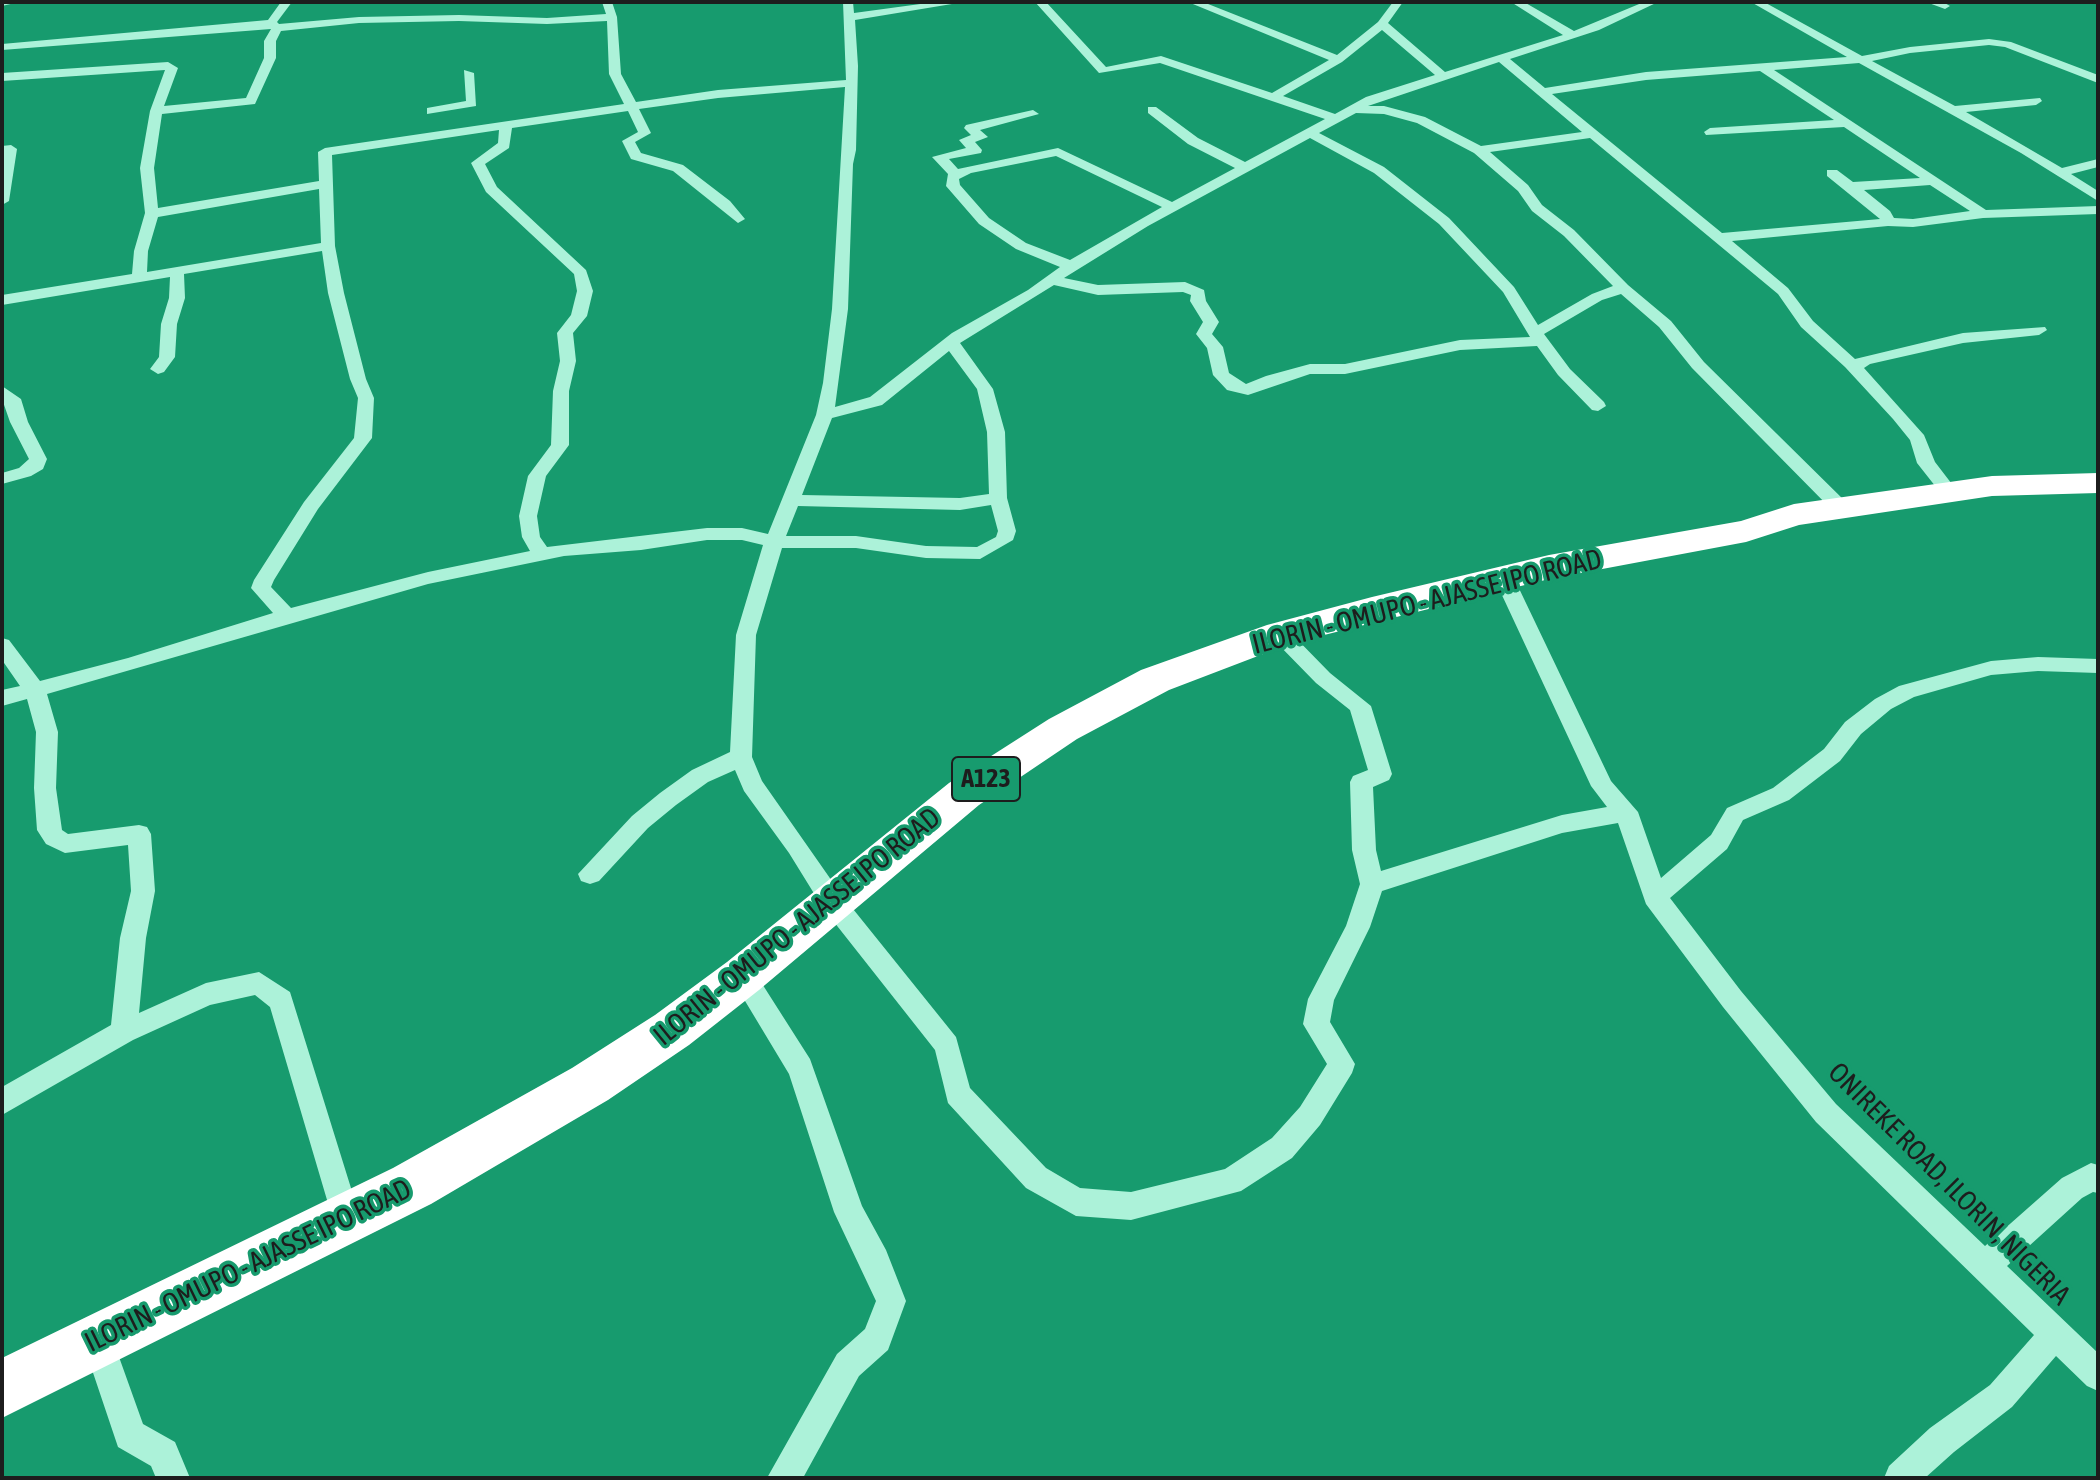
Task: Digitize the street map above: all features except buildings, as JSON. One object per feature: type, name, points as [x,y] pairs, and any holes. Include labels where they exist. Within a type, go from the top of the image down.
[{"type":"highway","name":"ILORIN - OMUPO - AJASSE IPO ROAD","points":[[2,1389],[424,1180],[577,1092],[672,1030],[743,976],[964,794],[1063,729],[1155,680],[1280,634],[1504,578],[1746,531],[1794,515],[1992,486],[2094,485]]},
{"type":"street","points":[[2,3],[14,2]]},
{"type":"street","points":[[156,111],[251,101],[270,58],[274,25],[287,2]]},
{"type":"street","points":[[607,2],[612,17],[615,74],[645,133],[628,141],[636,156],[678,168],[725,204],[738,219]]},
{"type":"street","points":[[959,2],[849,10],[852,83],[840,309],[825,415],[774,542],[746,635],[741,757],[752,785],[797,846],[832,901],[947,1045],[958,1094],[1036,1178],[1076,1202],[1131,1206],[1231,1181],[1282,1148],[1310,1116],[1342,1064],[1316,1024],[1321,999],[1358,927],[1372,884],[1364,850],[1361,782],[1381,774],[1360,706],[1323,678],[1280,634]]},
{"type":"street","points":[[1040,2],[1103,71],[1161,59],[1337,119]]},
{"type":"street","points":[[1193,2],[1338,60]]},
{"type":"street","points":[[1271,98],[1338,60],[1382,24],[1398,2]]},
{"type":"street","points":[[1516,2],[1572,35]]},
{"type":"street","points":[[825,415],[876,401],[951,342],[1071,266],[1172,207],[1370,100],[1572,35],[1653,2]]},
{"type":"street","points":[[1756,2],[1864,59],[2061,172],[2098,197]]},
{"type":"street","points":[[1931,2],[1945,6]]},
{"type":"street","points":[[2,47],[359,20],[459,18],[532,21],[612,17]]},
{"type":"street","points":[[1382,24],[1445,78]]},
{"type":"street","points":[[1542,92],[1646,76],[1864,59],[1910,50],[2000,43],[2098,79]]},
{"type":"street","points":[[1500,57],[1783,291],[1807,324],[1854,367],[1918,439],[1926,463],[1949,492]]},
{"type":"street","points":[[2,77],[172,67],[156,111],[147,168],[152,213],[141,251],[139,277]]},
{"type":"street","points":[[1764,68],[1983,214]]},
{"type":"street","points":[[431,111],[472,103],[468,73]]},
{"type":"street","points":[[287,616],[261,588],[264,580],[311,506],[363,438],[366,398],[358,379],[336,293],[328,246],[325,152],[552,117],[633,109],[718,94],[852,83]]},
{"type":"street","points":[[418,98],[431,111],[444,135]]},
{"type":"street","points":[[1953,110],[2036,101]]},
{"type":"street","points":[[1152,110],[1193,141],[1246,168]]},
{"type":"street","points":[[1354,110],[1384,110],[1401,114],[1456,136],[1479,150],[1523,188],[1537,208],[1569,233],[1623,288],[1665,324],[1698,365],[1842,509]]},
{"type":"street","points":[[956,174],[939,157],[976,150],[965,140],[982,137],[970,128],[1033,114]]},
{"type":"street","points":[[1710,132],[1850,123]]},
{"type":"street","points":[[506,126],[504,145],[478,163],[491,189],[581,273],[585,291],[579,316],[565,333],[568,361],[558,420],[560,445],[537,476],[528,516],[531,537],[541,554]]},
{"type":"street","points":[[1312,134],[1379,170],[1444,221],[1509,290],[1564,372],[1598,406]]},
{"type":"street","points":[[1479,150],[1592,134]]},
{"type":"street","points":[[2,150],[11,149],[5,168],[2,201]]},
{"type":"street","points":[[1071,266],[1021,246],[984,221],[950,180],[956,174],[1058,152],[1172,207]]},
{"type":"street","points":[[2061,172],[2098,163]]},
{"type":"street","points":[[1832,173],[1885,214],[1888,222]]},
{"type":"street","points":[[1850,186],[1895,186],[1930,181]]},
{"type":"street","points":[[152,213],[198,208],[327,184]]},
{"type":"street","points":[[1720,238],[1888,222],[1913,223],[1983,214],[2098,210]]},
{"type":"street","points":[[2,300],[328,246]]},
{"type":"street","points":[[158,369],[167,357],[169,324],[177,298],[177,272]]},
{"type":"street","points":[[1053,280],[1098,290],[1185,287],[1199,293],[1198,301],[1211,322],[1204,334],[1215,347],[1221,375],[1233,386],[1248,390],[1272,379],[1310,369],[1345,369],[1460,345],[1538,337],[1597,297],[1623,288]]},
{"type":"street","points":[[1854,367],[1865,360],[1963,338],[2039,330]]},
{"type":"street","points":[[2,698],[130,665],[287,616],[428,578],[541,554],[707,534],[742,534],[774,542],[856,542],[926,552],[980,553],[1004,540],[1007,531],[998,498],[996,432],[985,389],[951,342]]},
{"type":"street","points":[[2,391],[13,399],[19,422],[38,459],[37,465],[2,479]]},
{"type":"street","points":[[792,500],[960,504],[998,498]]},
{"type":"street","name":"ONIREKE ROAD, ILORIN, NIGERIA","points":[[1504,578],[1602,786],[1626,812],[1655,897],[1732,999],[1826,1113],[2098,1375]]},
{"type":"street","points":[[2,645],[35,690],[47,732],[45,788],[49,830],[54,837],[65,844],[139,834],[143,891],[133,938],[124,1032]]},
{"type":"street","points":[[1655,897],[1719,842],[1735,814],[1781,794],[1832,755],[1853,728],[1883,704],[1907,691],[1991,668],[2038,664],[2098,666]]},
{"type":"street","points":[[590,874],[640,822],[668,799],[700,776],[741,757]]},
{"type":"street","points":[[1372,884],[1562,824],[1626,812]]},
{"type":"street","points":[[743,976],[800,1068],[849,1212],[875,1261],[891,1301],[877,1339],[848,1365],[809,1440],[784,1478]]},
{"type":"street","points":[[2,1102],[124,1032],[206,994],[259,983],[281,1000],[345,1217]]},
{"type":"street","points":[[1986,1265],[2072,1188],[2091,1177],[2098,1179]]},
{"type":"street","points":[[1901,1478],[1942,1440],[2001,1396],[2055,1334]]},
{"type":"street","points":[[98,1340],[130,1435],[163,1454],[173,1478]]}]
